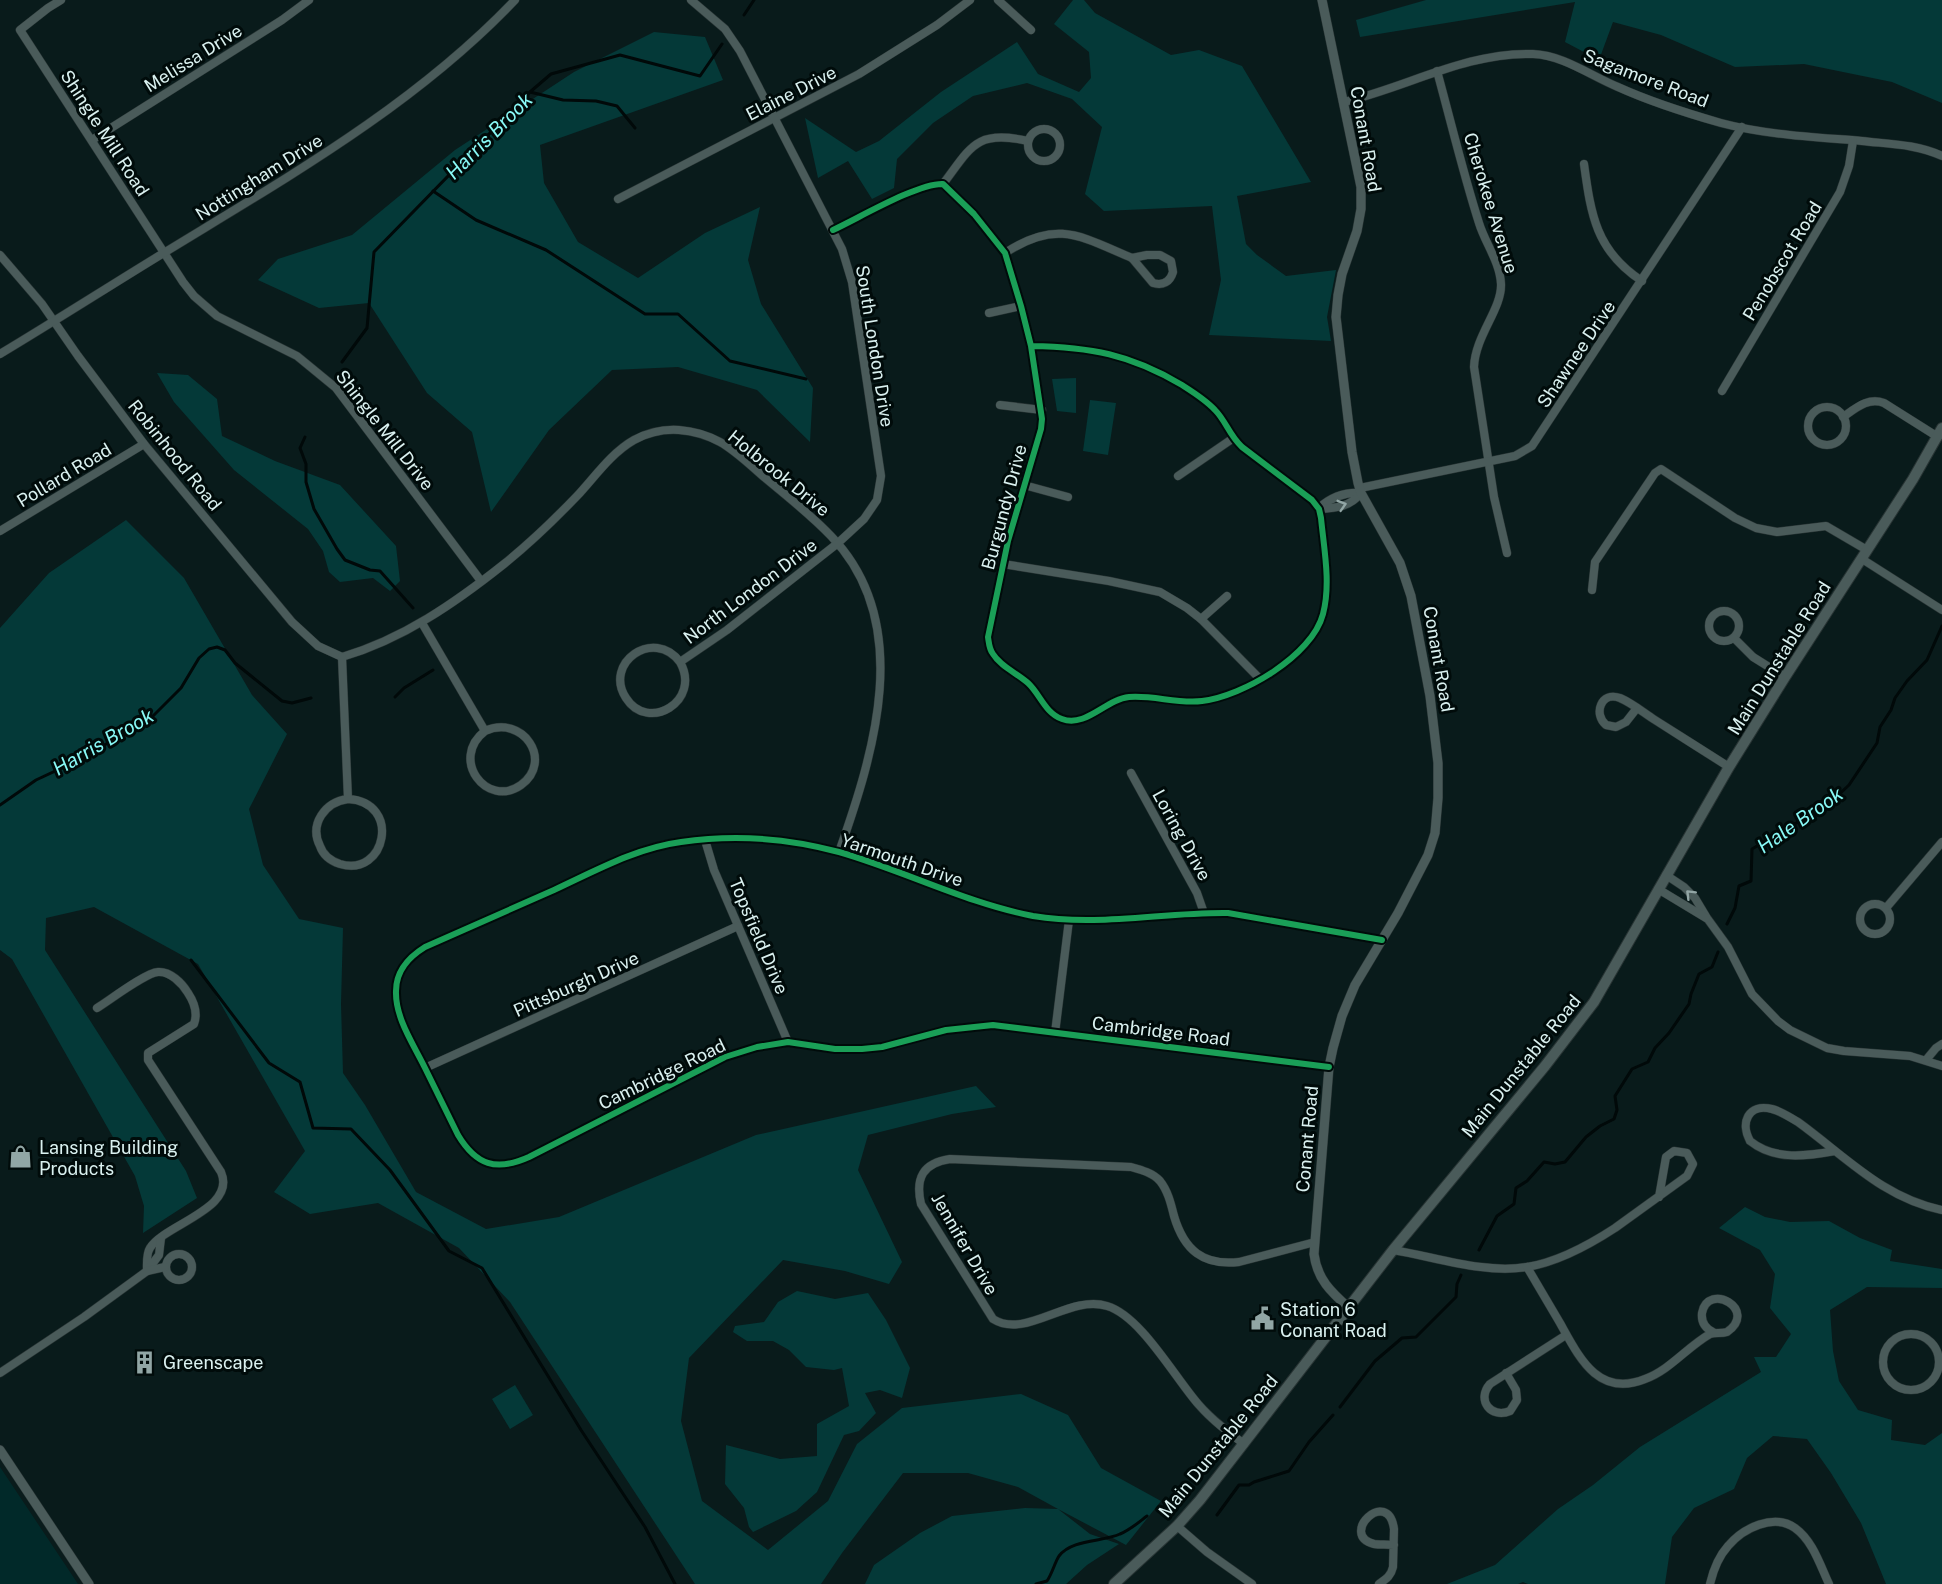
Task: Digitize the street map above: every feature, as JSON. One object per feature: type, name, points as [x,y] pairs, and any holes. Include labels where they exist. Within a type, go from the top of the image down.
[{"type":"main road","name":"Main Dunstable Road","points":[[1114,1584],[1177,1526],[1244,1444],[1394,1250],[1573,1031],[1611,973],[1729,767],[1914,479],[1940,432]]},
{"type":"street","name":"Shingle Mill Road","points":[[61,0],[20,30],[164,253]]},
{"type":"street","name":"Melissa Drive","points":[[92,140],[282,20],[309,0]]},
{"type":"street","name":"Nottingham Drive","points":[[0,354],[312,162],[379,118],[444,66],[515,0]]},
{"type":"street","points":[[691,0],[733,39],[776,117]]},
{"type":"street","name":"Elaine Drive","points":[[618,199],[859,75],[937,26],[970,0]]},
{"type":"street","points":[[998,0],[1031,30]]},
{"type":"street","name":"Conant Road","points":[[1322,0],[1360,187],[1361,209],[1357,231],[1342,274],[1336,317],[1352,452],[1360,490],[1400,563],[1411,596],[1430,696],[1438,763],[1438,798],[1432,844],[1398,913],[1355,985],[1342,1016],[1329,1067],[1315,1242],[1316,1265],[1320,1276],[1332,1293],[1349,1308]]},
{"type":"street","name":"Sagamore Road","points":[[1344,102],[1437,71],[1501,56],[1544,55],[1644,98],[1697,116],[1742,127],[1911,146],[1942,156]]},
{"type":"street","name":"Cherokee Avenue","points":[[1437,71],[1479,223],[1497,266],[1501,282],[1498,300],[1479,340],[1474,358],[1474,375],[1494,497],[1507,553]]},
{"type":"street","name":"South London Drive","points":[[776,117],[846,260],[852,282],[881,476],[880,492],[873,508],[838,543]]},
{"type":"street","name":"Shawnee Drive","points":[[1360,490],[1488,463],[1522,453],[1536,441],[1742,127]]},
{"type":"street","points":[[1049,130],[1058,138],[1059,149],[1052,159],[1040,161],[1030,154],[1028,141],[1030,136],[1037,131],[1049,130]]},
{"type":"street","points":[[833,230],[915,191],[943,184],[962,158],[983,140],[1001,136],[1028,141]]},
{"type":"street","name":"Penobscot Road","points":[[1722,391],[1840,192],[1846,179],[1854,141]]},
{"type":"street","points":[[1584,165],[1590,208],[1602,241],[1621,266],[1642,281]]},
{"type":"street","name":"Burgundy Drive","points":[[943,184],[974,214],[1005,253],[1031,346],[1042,410],[1041,429],[1003,564],[988,637],[989,646],[999,661],[1029,683],[1048,710],[1061,719],[1076,721],[1113,701],[1126,698],[1143,697],[1181,703],[1212,700],[1232,693],[1280,666],[1314,634],[1323,614],[1326,572],[1322,518],[1318,509]]},
{"type":"street","points":[[1005,253],[1028,240],[1061,232],[1079,236],[1132,258],[1153,283],[1162,284],[1172,275],[1173,264],[1167,257],[1153,254],[1132,258]]},
{"type":"street","name":"Shingle Mill Drive","points":[[164,253],[189,289],[205,306],[230,323],[297,356],[336,388],[481,581]]},
{"type":"street","name":"Robinhood Road","points":[[0,255],[42,304],[144,444],[292,622],[318,646],[342,657]]},
{"type":"street","points":[[989,313],[1021,306]]},
{"type":"street","points":[[1031,346],[1089,349],[1137,363],[1174,381],[1206,401],[1220,415],[1233,439],[1306,494],[1318,509],[1329,499],[1360,490]]},
{"type":"street","points":[[1843,417],[1861,405],[1876,400],[1940,432]]},
{"type":"street","points":[[1000,405],[1042,410]]},
{"type":"street","points":[[1820,408],[1833,408],[1843,417],[1845,428],[1841,439],[1836,442],[1819,443],[1810,435],[1808,423],[1810,417],[1820,408]]},
{"type":"street","name":"Holbrook Drive","points":[[342,657],[387,640],[422,623],[481,581],[534,538],[621,450],[634,440],[655,432],[678,430],[700,434],[721,442],[793,501],[838,543],[857,569],[870,596],[878,637],[881,683],[875,728],[864,774],[838,852]]},
{"type":"street","points":[[1178,476],[1233,439]]},
{"type":"street","name":"Pollard Road","points":[[0,531],[144,444]]},
{"type":"street","points":[[1592,590],[1595,562],[1655,473],[1661,469],[1735,518],[1756,528],[1777,532],[1826,526],[1942,610]]},
{"type":"street","points":[[1024,485],[1068,497]]},
{"type":"street","name":"North London Drive","points":[[680,662],[728,630],[838,543]]},
{"type":"street","points":[[1003,564],[1148,589],[1174,599],[1201,619],[1260,679]]},
{"type":"street","points":[[1201,619],[1227,596]]},
{"type":"street","points":[[1724,611],[1736,617],[1740,625],[1734,638],[1724,642],[1714,638],[1709,629],[1714,614],[1724,611]]},
{"type":"street","points":[[422,623],[485,731]]},
{"type":"street","points":[[1734,638],[1754,657],[1785,677]]},
{"type":"street","name":"North London Drive","points":[[644,648],[660,648],[674,655],[680,662],[685,673],[686,684],[682,695],[671,707],[661,712],[644,711],[634,706],[626,698],[621,688],[621,673],[625,664],[635,653],[644,648]]},
{"type":"street","points":[[342,657],[348,799]]},
{"type":"street","points":[[1637,708],[1626,722],[1617,727],[1606,725],[1600,718],[1599,713],[1604,700],[1612,696],[1622,699],[1637,708],[1729,767]]},
{"type":"street","points":[[501,727],[511,728],[528,740],[533,750],[534,765],[530,775],[518,786],[503,791],[493,789],[479,781],[473,773],[470,763],[471,752],[477,738],[485,731],[501,727]]},
{"type":"street","name":"Loring Drive","points":[[1131,773],[1197,893],[1204,913]]},
{"type":"street","points":[[348,799],[365,803],[374,810],[383,830],[382,841],[377,851],[369,859],[354,865],[337,863],[328,858],[319,845],[316,835],[319,819],[325,810],[333,804],[348,799]]},
{"type":"street","name":"Yarmouth Drive","points":[[425,1068],[400,1016],[395,992],[400,971],[414,954],[637,853],[681,842],[744,838],[781,840],[838,852],[977,901],[1034,916],[1069,920],[1124,920],[1204,913],[1250,916],[1382,940]]},
{"type":"street","name":"Topsfield Drive","points":[[705,840],[714,870],[788,1042]]},
{"type":"street","points":[[1886,908],[1942,842]]},
{"type":"street","points":[[1666,875],[1695,898],[1728,947],[1752,994],[1790,1030],[1827,1048],[1910,1056],[1942,1066]]},
{"type":"street","points":[[1658,889],[1707,918]]},
{"type":"street","points":[[1873,904],[1886,908],[1891,918],[1888,928],[1880,934],[1869,934],[1865,931],[1860,922],[1864,908],[1873,904]]},
{"type":"street","points":[[1055,1033],[1069,920]]},
{"type":"street","name":"Pittsburgh Drive","points":[[425,1068],[738,926]]},
{"type":"street","points":[[97,1008],[149,975],[162,972],[170,975],[185,988],[192,999],[195,1011],[194,1024],[148,1053],[148,1060],[221,1172],[224,1186],[211,1205],[161,1238],[150,1248],[147,1253],[147,1271]]},
{"type":"street","name":"Cambridge Road","points":[[425,1068],[465,1148],[483,1162],[505,1165],[529,1157],[725,1057],[757,1047],[788,1042],[835,1049],[862,1049],[882,1047],[946,1030],[1000,1026],[1329,1067]]},
{"type":"street","points":[[1926,1060],[1942,1044]]},
{"type":"street","points":[[1835,1151],[1799,1156],[1767,1150],[1750,1142],[1744,1127],[1746,1120],[1755,1110],[1771,1108],[1798,1122],[1890,1191],[1916,1203],[1942,1210]]},
{"type":"street","points":[[1394,1250],[1499,1268],[1527,1267],[1566,1255],[1596,1240],[1659,1197],[1690,1173],[1693,1164],[1687,1153],[1674,1151],[1666,1157],[1659,1197]]},
{"type":"street","name":"Jennifer Drive","points":[[1244,1444],[1201,1408],[1134,1323],[1114,1308],[1084,1304],[1019,1324],[1008,1325],[993,1319],[921,1204],[918,1187],[920,1179],[931,1164],[950,1159],[1131,1167],[1154,1176],[1161,1182],[1184,1241],[1205,1258],[1228,1263],[1239,1262],[1315,1242]]},
{"type":"street","points":[[0,1372],[84,1317],[147,1271],[165,1267]]},
{"type":"street","points":[[1527,1267],[1579,1358],[1594,1374],[1606,1380],[1619,1383],[1645,1379],[1657,1373],[1713,1332],[1723,1334],[1727,1332],[1737,1320],[1736,1310],[1725,1299],[1715,1299],[1703,1310],[1704,1325],[1713,1332]]},
{"type":"street","points":[[1917,1334],[1925,1337],[1940,1354],[1936,1376],[1927,1385],[1918,1389],[1896,1386],[1889,1380],[1883,1368],[1885,1350],[1894,1339],[1902,1335],[1917,1334]]},
{"type":"street","points":[[1506,1373],[1516,1390],[1517,1400],[1510,1411],[1497,1413],[1486,1406],[1485,1392],[1490,1384],[1506,1373],[1566,1335]]},
{"type":"street","points":[[0,1450],[89,1584]]},
{"type":"street","points":[[1379,1584],[1389,1577],[1392,1571],[1394,1545],[1394,1526],[1390,1517],[1378,1512],[1368,1516],[1363,1522],[1362,1529],[1366,1539],[1376,1544],[1394,1545]]},
{"type":"street","points":[[1710,1584],[1720,1558],[1734,1539],[1763,1523],[1774,1522],[1794,1527],[1802,1534],[1815,1553],[1828,1584]]},
{"type":"street","points":[[1177,1526],[1207,1552],[1252,1584]]},
{"type":"shaded area","points":[[1073,0],[1084,0],[1095,13],[1171,55],[1199,50],[1242,66],[1311,182],[1237,196],[1246,244],[1286,276],[1336,270],[1327,317],[1331,341],[1209,335],[1221,280],[1212,206],[1104,211],[1085,194],[1102,127],[1072,99],[1027,83],[973,96],[933,123],[897,159],[894,188],[872,199],[848,161],[818,178],[805,118],[856,152],[879,141],[941,92],[1017,42],[1038,74],[1079,92],[1091,78],[1089,52],[1054,24]]},
{"type":"shaded area","points":[[1426,0],[1942,0],[1942,103],[1892,82],[1804,64],[1735,67],[1661,35],[1613,22],[1599,60],[1565,42],[1575,2],[1360,37],[1356,20]]},
{"type":"shaded area","points":[[654,32],[705,37],[723,80],[540,145],[544,183],[578,242],[638,278],[705,233],[760,207],[748,260],[761,304],[813,388],[810,442],[757,390],[678,367],[612,370],[549,430],[491,512],[472,432],[427,393],[369,303],[319,308],[258,280],[278,259],[352,235],[455,150],[574,72]]},
{"type":"shaded area","points":[[157,373],[188,375],[217,399],[222,436],[275,461],[340,485],[396,546],[400,581],[390,591],[373,578],[340,582],[329,572],[323,551],[308,529],[234,470],[174,402]]},
{"type":"shaded area","points":[[1076,378],[1076,413],[1057,411],[1052,379]]},
{"type":"shaded area","points":[[1090,400],[1116,403],[1108,455],[1083,451]]},
{"type":"shaded area","points":[[126,520],[184,578],[252,695],[287,734],[249,809],[263,865],[299,919],[343,928],[341,1004],[343,1073],[365,1105],[416,1192],[486,1229],[559,1217],[756,1135],[976,1086],[996,1107],[952,1114],[868,1135],[858,1170],[902,1262],[889,1284],[845,1271],[783,1260],[689,1358],[681,1421],[702,1501],[768,1550],[828,1501],[857,1444],[902,1408],[1021,1394],[1068,1415],[1101,1468],[1161,1501],[1126,1545],[1018,1487],[968,1473],[903,1473],[821,1584],[695,1584],[510,1302],[459,1248],[378,1203],[310,1214],[274,1192],[305,1151],[198,964],[94,907],[46,918],[45,950],[186,1171],[197,1198],[143,1233],[144,1206],[135,1176],[12,959],[0,950],[0,628],[49,573]]},
{"type":"shaded area","points":[[1745,1207],[1765,1217],[1790,1222],[1829,1221],[1860,1238],[1892,1250],[1890,1261],[1942,1269],[1942,1288],[1867,1287],[1830,1310],[1833,1351],[1839,1381],[1858,1410],[1892,1420],[1891,1440],[1925,1445],[1942,1433],[1942,1584],[1886,1584],[1861,1523],[1831,1473],[1807,1439],[1773,1436],[1747,1458],[1734,1489],[1694,1508],[1672,1537],[1665,1584],[1528,1584],[1523,1582],[1518,1584],[1447,1584],[1495,1565],[1558,1509],[1593,1485],[1640,1447],[1761,1372],[1754,1357],[1776,1357],[1791,1334],[1770,1308],[1775,1274],[1760,1250],[1719,1228]]},
{"type":"shaded area","points":[[797,1291],[835,1299],[868,1293],[886,1320],[910,1368],[902,1398],[880,1390],[865,1393],[876,1413],[859,1431],[844,1435],[817,1492],[796,1511],[753,1532],[749,1527],[744,1508],[725,1484],[726,1445],[780,1459],[817,1456],[817,1424],[849,1406],[842,1368],[834,1370],[806,1367],[789,1350],[773,1341],[747,1341],[733,1332],[735,1326],[764,1322],[778,1302]]},
{"type":"shaded area","points":[[515,1385],[533,1415],[510,1429],[492,1399]]},
{"type":"shaded area","points":[[0,1467],[78,1584],[0,1584]]},
{"type":"shaded area","points":[[1025,1508],[1058,1509],[1090,1534],[1119,1544],[1087,1565],[1066,1584],[865,1584],[874,1565],[920,1533],[952,1516]]},
{"type":"waterway","name":"Harris Brook","points":[[744,15],[754,0]]},
{"type":"waterway","name":"Harris Brook","points":[[342,362],[367,328],[374,252],[530,92],[551,74],[620,55],[700,76],[722,44]]},
{"type":"waterway","points":[[530,92],[563,100],[596,101],[617,106],[635,128]]},
{"type":"waterway","points":[[433,191],[476,220],[546,250],[645,314],[678,314],[730,361],[806,379]]},
{"type":"waterway","name":"Harris Brook","points":[[305,437],[300,448],[306,464],[306,482],[314,509],[337,549],[345,560],[370,570],[380,571],[413,608]]},
{"type":"waterway","name":"Hale Brook","points":[[1727,924],[1735,908],[1739,886],[1751,881],[1752,849],[1830,803],[1849,785],[1877,743],[1880,727],[1891,710],[1895,698],[1927,660],[1942,626]]},
{"type":"waterway","name":"Harris Brook","points":[[0,805],[36,780],[81,759],[153,716],[181,688],[199,658],[209,649],[217,647],[225,650],[235,663],[282,701],[292,703],[311,698]]},
{"type":"waterway","name":"Harris Brook","points":[[395,697],[404,688],[433,670]]},
{"type":"waterway","name":"Hale Brook","points":[[1479,1250],[1497,1216],[1514,1204],[1516,1188],[1527,1181],[1544,1162],[1555,1164],[1565,1162],[1586,1137],[1614,1119],[1617,1110],[1615,1096],[1632,1069],[1648,1062],[1655,1048],[1669,1033],[1689,1004],[1699,974],[1712,967],[1718,952]]},
{"type":"waterway","points":[[191,960],[269,1063],[300,1082],[313,1128],[351,1129],[390,1170],[449,1251],[482,1268],[581,1430],[645,1527],[675,1584]]},
{"type":"waterway","name":"Hale Brook","points":[[1340,1407],[1375,1361],[1402,1338],[1416,1337],[1456,1297],[1457,1284],[1461,1275]]},
{"type":"waterway","name":"Hale Brook","points":[[1217,1515],[1239,1485],[1249,1485],[1289,1471],[1309,1442],[1333,1415]]},
{"type":"waterway","name":"Hale Brook","points":[[1036,1584],[1047,1581],[1059,1556],[1065,1551],[1080,1544],[1113,1537],[1131,1528],[1147,1516]]},
{"type":"cycle path","points":[[833,230],[904,195],[932,185],[943,184],[974,214],[1005,253],[1031,346],[1042,419],[1008,541],[988,637],[996,659],[1028,683],[1051,712],[1062,719],[1071,721],[1088,717],[1112,703],[1129,697],[1193,702],[1219,698],[1255,682],[1291,659],[1316,630],[1325,603],[1326,566],[1321,518],[1319,509],[1312,500],[1242,447],[1219,414],[1208,403],[1163,374],[1109,354],[1072,348],[1031,346]]},
{"type":"cycle path","points":[[1329,1067],[993,1025],[946,1030],[882,1047],[862,1049],[835,1049],[788,1042],[757,1047],[725,1057],[529,1157],[517,1162],[497,1165],[488,1163],[472,1153],[458,1135],[402,1021],[396,991],[398,977],[404,965],[425,947],[600,868],[648,849],[681,842],[721,838],[761,839],[819,847],[888,868],[984,903],[1033,916],[1107,920],[1228,913],[1382,940]]},
{"type":"place","name":"Lansing Building Products","points":[[21,1157]]},
{"type":"place","name":"Station 6 Conant Road","points":[[1262,1319]]},
{"type":"place","name":"Greenscape","points":[[145,1362]]}]
